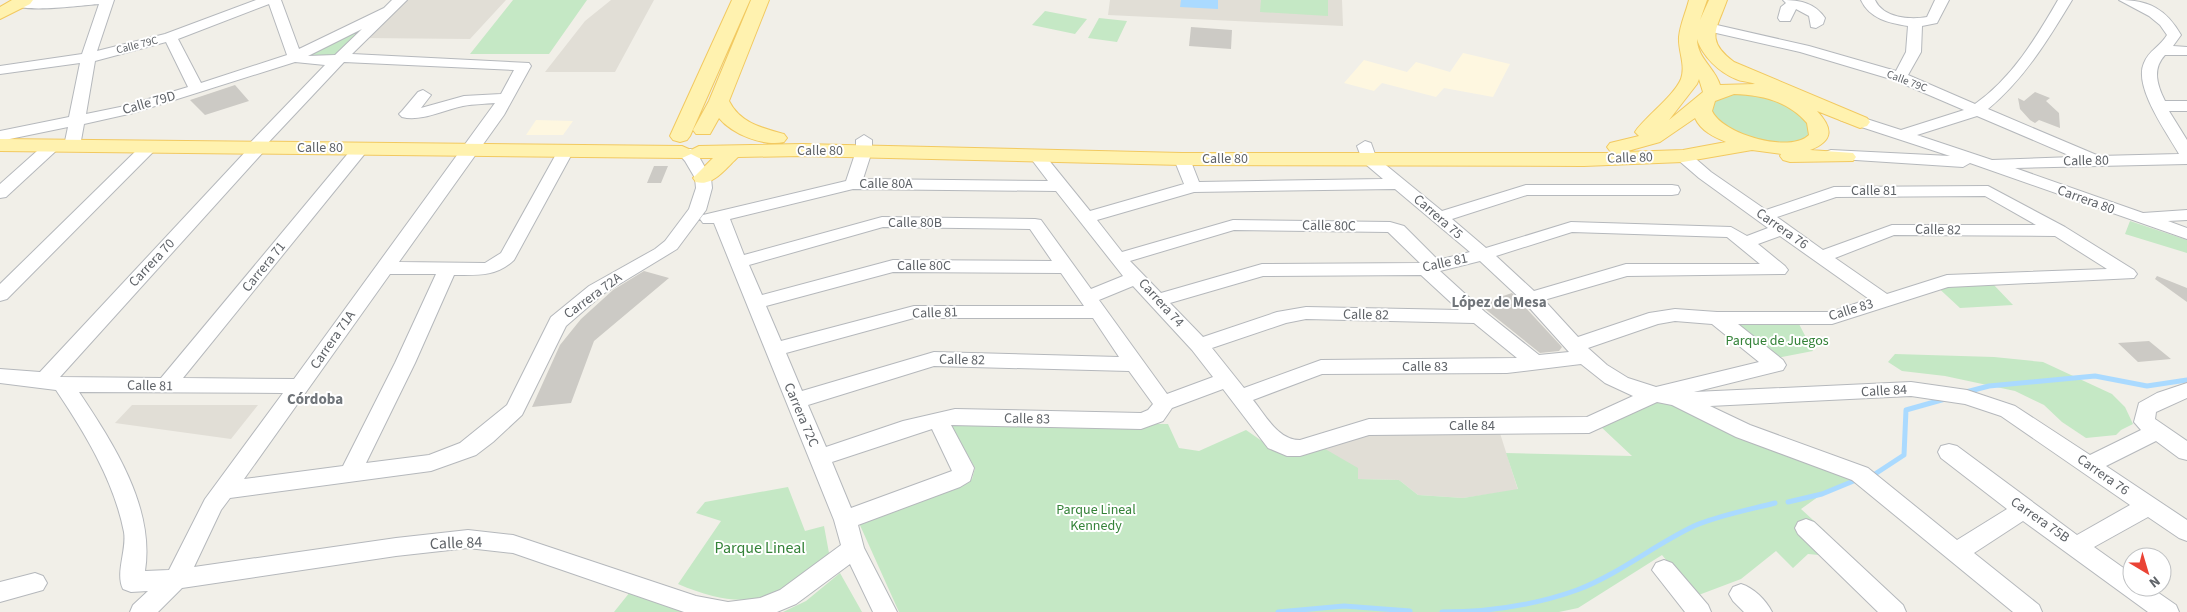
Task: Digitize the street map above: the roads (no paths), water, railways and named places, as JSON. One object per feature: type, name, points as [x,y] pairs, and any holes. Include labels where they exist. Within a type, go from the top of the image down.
[{"type":"main road","points":[[1596,147],[1639,135],[1657,122],[1690,80],[1692,56],[1688,41],[1698,0]]},
{"type":"main road","points":[[1718,0],[1708,27],[1706,40],[1712,54],[1763,91]]},
{"type":"main road","points":[[690,153],[717,140],[719,101],[760,1],[741,1]]},
{"type":"main road","name":"Carrera 72A","points":[[690,153],[741,1]]},
{"type":"main road","points":[[0,14],[21,2]]},
{"type":"main road","points":[[1692,56],[1708,73],[1708,98],[1703,114],[1712,126],[1729,136],[1750,144],[1792,149],[1816,140],[1820,129],[1814,117],[1790,100],[1763,91],[1735,89],[1708,98]]},
{"type":"main road","points":[[1728,66],[1860,122]]},
{"type":"main road","name":"Calle 80","points":[[0,145],[639,150],[690,153],[691,131],[717,140],[1037,156],[1182,159],[1596,147],[1635,144],[1659,137],[1708,98]]},
{"type":"main road","points":[[719,101],[722,109],[737,124],[755,132],[777,138]]},
{"type":"main road","name":"Calle 80","points":[[717,140],[777,138],[864,146],[1367,153],[1584,160],[1683,156],[1750,144]]},
{"type":"main road","points":[[1683,156],[1846,157]]},
{"type":"street","points":[[21,2],[50,4],[100,0]]},
{"type":"street","points":[[0,194],[62,146],[78,121],[88,58],[107,0]]},
{"type":"street","name":"Calle 79C","points":[[0,70],[88,58],[170,37],[268,0]]},
{"type":"street","points":[[274,0],[295,57],[326,63],[340,58]]},
{"type":"street","name":"Carrera 70","points":[[54,382],[257,147],[340,58],[400,0]]},
{"type":"street","points":[[1868,0],[1870,5],[1880,13],[1915,23],[1932,20],[1942,0]]},
{"type":"street","points":[[1901,134],[1944,124],[1978,109],[2012,79],[2026,61],[2065,0]]},
{"type":"street","points":[[2126,0],[2154,13],[2172,30],[2173,38],[2159,50],[2149,66],[2148,76],[2150,89],[2187,154]]},
{"type":"street","points":[[1785,18],[1788,7],[1793,2],[1814,13],[1818,18],[1816,24]]},
{"type":"street","name":"Calle 79D","points":[[0,136],[128,110],[198,89],[295,57],[387,11]]},
{"type":"street","points":[[1899,76],[1909,65],[1915,52],[1915,23]]},
{"type":"street","name":"Calle 79C","points":[[1708,27],[1797,48],[1899,76],[2097,161]]},
{"type":"street","points":[[170,37],[198,89]]},
{"type":"street","points":[[2159,50],[2187,51]]},
{"type":"street","name":"Carrera 71A","points":[[142,612],[176,579],[213,505],[302,386],[383,268],[469,149],[496,115],[524,66],[340,58]]},
{"type":"street","points":[[422,94],[407,114],[429,111],[464,102],[505,98]]},
{"type":"street","name":"Calle 80","points":[[1790,100],[1901,134],[1986,163]]},
{"type":"street","points":[[2160,106],[2187,106]]},
{"type":"street","points":[[1899,159],[1909,158],[1916,152],[1913,143],[1901,134]]},
{"type":"street","points":[[0,295],[150,146]]},
{"type":"street","points":[[853,184],[864,146]]},
{"type":"street","name":"Carrera 71","points":[[166,386],[361,148]]},
{"type":"street","name":"Calle 80","points":[[1792,149],[1846,157],[1986,163],[2187,159]]},
{"type":"street","points":[[383,268],[487,269],[499,264],[508,256],[566,150]]},
{"type":"street","name":"Carrera 72A","points":[[431,463],[468,449],[495,429],[514,410],[558,322],[596,290],[661,253],[671,244],[702,199],[690,153]]},
{"type":"street","name":"Carrera 75","points":[[1367,153],[1399,184],[1530,298],[1581,351],[1611,378],[1624,385],[1663,397],[1743,432],[1860,474],[2030,612]]},
{"type":"street","name":"Carrera 74","points":[[1037,156],[1058,186],[1118,259],[1199,345],[1275,442],[1287,448]]},
{"type":"street","name":"Carrera 76","points":[[1683,156],[1705,175],[1882,300]]},
{"type":"street","points":[[1182,159],[1193,187]]},
{"type":"street","name":"Carrera 80","points":[[1986,163],[2133,217],[2187,234]]},
{"type":"street","name":"Calle 80A","points":[[688,221],[720,217],[853,184],[1058,186]]},
{"type":"street","points":[[1086,218],[1193,187],[1214,185],[1399,184]]},
{"type":"street","points":[[1440,218],[1526,190],[1672,190]]},
{"type":"street","name":"Calle 81","points":[[1764,216],[1834,192],[1988,192],[2059,232]]},
{"type":"street","points":[[2133,217],[2187,215]]},
{"type":"street","name":"Carrera 72C","points":[[720,217],[845,520],[853,549],[873,585],[885,612]]},
{"type":"street","name":"Calle 80B","points":[[739,262],[882,222],[1035,224],[1066,268]]},
{"type":"street","name":"Calle 80C","points":[[1118,259],[1233,225],[1395,228],[1430,268]]},
{"type":"street","name":"Calle 81","points":[[1158,300],[1262,270],[1430,268],[1482,255],[1571,227],[1738,238]]},
{"type":"street","points":[[1738,238],[1781,229]]},
{"type":"street","name":"Calle 82","points":[[1821,257],[1892,230],[2059,232]]},
{"type":"street","name":"Calle 83","points":[[1239,397],[1321,368],[1507,366],[1536,363],[1581,351],[1656,318],[1675,315],[1717,318],[1832,318],[1882,300],[1947,281],[2128,274],[2059,232]]},
{"type":"street","points":[[1530,298],[1626,270],[1780,270],[1738,238]]},
{"type":"street","name":"Calle 80C","points":[[756,303],[893,266],[1066,268]]},
{"type":"street","points":[[1066,268],[1163,403]]},
{"type":"street","points":[[1430,268],[1478,317],[1536,363]]},
{"type":"street","points":[[350,473],[405,363],[447,269]]},
{"type":"street","name":"Calle 81","points":[[775,349],[914,312],[1094,305],[1137,277]]},
{"type":"street","name":"Calle 82","points":[[1199,345],[1284,317],[1306,313],[1478,317]]},
{"type":"street","name":"Calle 84","points":[[1287,448],[1300,448],[1370,427],[1589,424],[1663,397],[1776,365],[1717,318]]},
{"type":"street","name":"Calle 82","points":[[795,401],[934,359],[1135,364]]},
{"type":"street","name":"Calle 81","points":[[0,376],[54,382],[166,386],[302,386]]},
{"type":"street","name":"Calle 83","points":[[819,458],[911,426],[955,417],[1141,421],[1153,419],[1161,412],[1163,403],[1227,380]]},
{"type":"street","points":[[54,382],[85,416],[132,516],[136,538],[131,582],[176,579]]},
{"type":"street","name":"Calle 84","points":[[1663,397],[1688,400],[1758,398],[1911,389],[1967,397],[1993,404]]},
{"type":"street","points":[[2187,390],[2164,398],[2146,408],[2144,422],[2187,452]]},
{"type":"street","name":"Carrera 76","points":[[1993,404],[2008,411],[2187,532]]},
{"type":"street","points":[[845,520],[952,481],[962,475],[963,468],[938,420]]},
{"type":"street","points":[[2089,465],[2156,432]]},
{"type":"street","name":"Carrera 75B","points":[[1949,452],[2122,580]]},
{"type":"street","points":[[224,490],[431,463]]},
{"type":"street","points":[[2076,546],[2148,506]]},
{"type":"street","points":[[1957,552],[2024,509]]},
{"type":"street","points":[[1806,528],[1894,612]]},
{"type":"street","name":"Calle 84","points":[[176,579],[341,554],[468,539],[513,544],[696,606],[728,612],[761,608],[788,597],[853,549]]},
{"type":"street","points":[[1664,570],[1699,612]]},
{"type":"street","points":[[0,592],[35,583]]},
{"type":"street","points":[[1742,594],[1760,612]]},
{"type":"street","name":"Carrera 75B","points":[[2146,597],[2167,612]]},
{"type":"water","points":[[1181,0],[1218,0],[1218,9],[1180,7]]},
{"type":"waterway","points":[[1966,392],[1989,386],[2095,376],[2147,386],[2187,380]]},
{"type":"waterway","points":[[1875,474],[1904,455],[1906,410],[1945,399]]},
{"type":"waterway","points":[[1788,502],[1822,494],[1856,480]]},
{"type":"waterway","points":[[1442,612],[1510,607],[1544,600],[1577,590],[1622,568],[1694,526],[1775,503]]},
{"type":"waterway","points":[[1278,612],[1344,606],[1410,611]]},
{"type":"district","name":"López de Mesa","points":[[1499,302]]},
{"type":"district","name":"Córdoba","points":[[315,399]]},
{"type":"park label","name":"Parque de Juegos","points":[[1777,341]]},
{"type":"park label","name":"Parque Lineal Kennedy","points":[[1096,518]]},
{"type":"park label","name":"Parque Lineal","points":[[760,548]]}]
